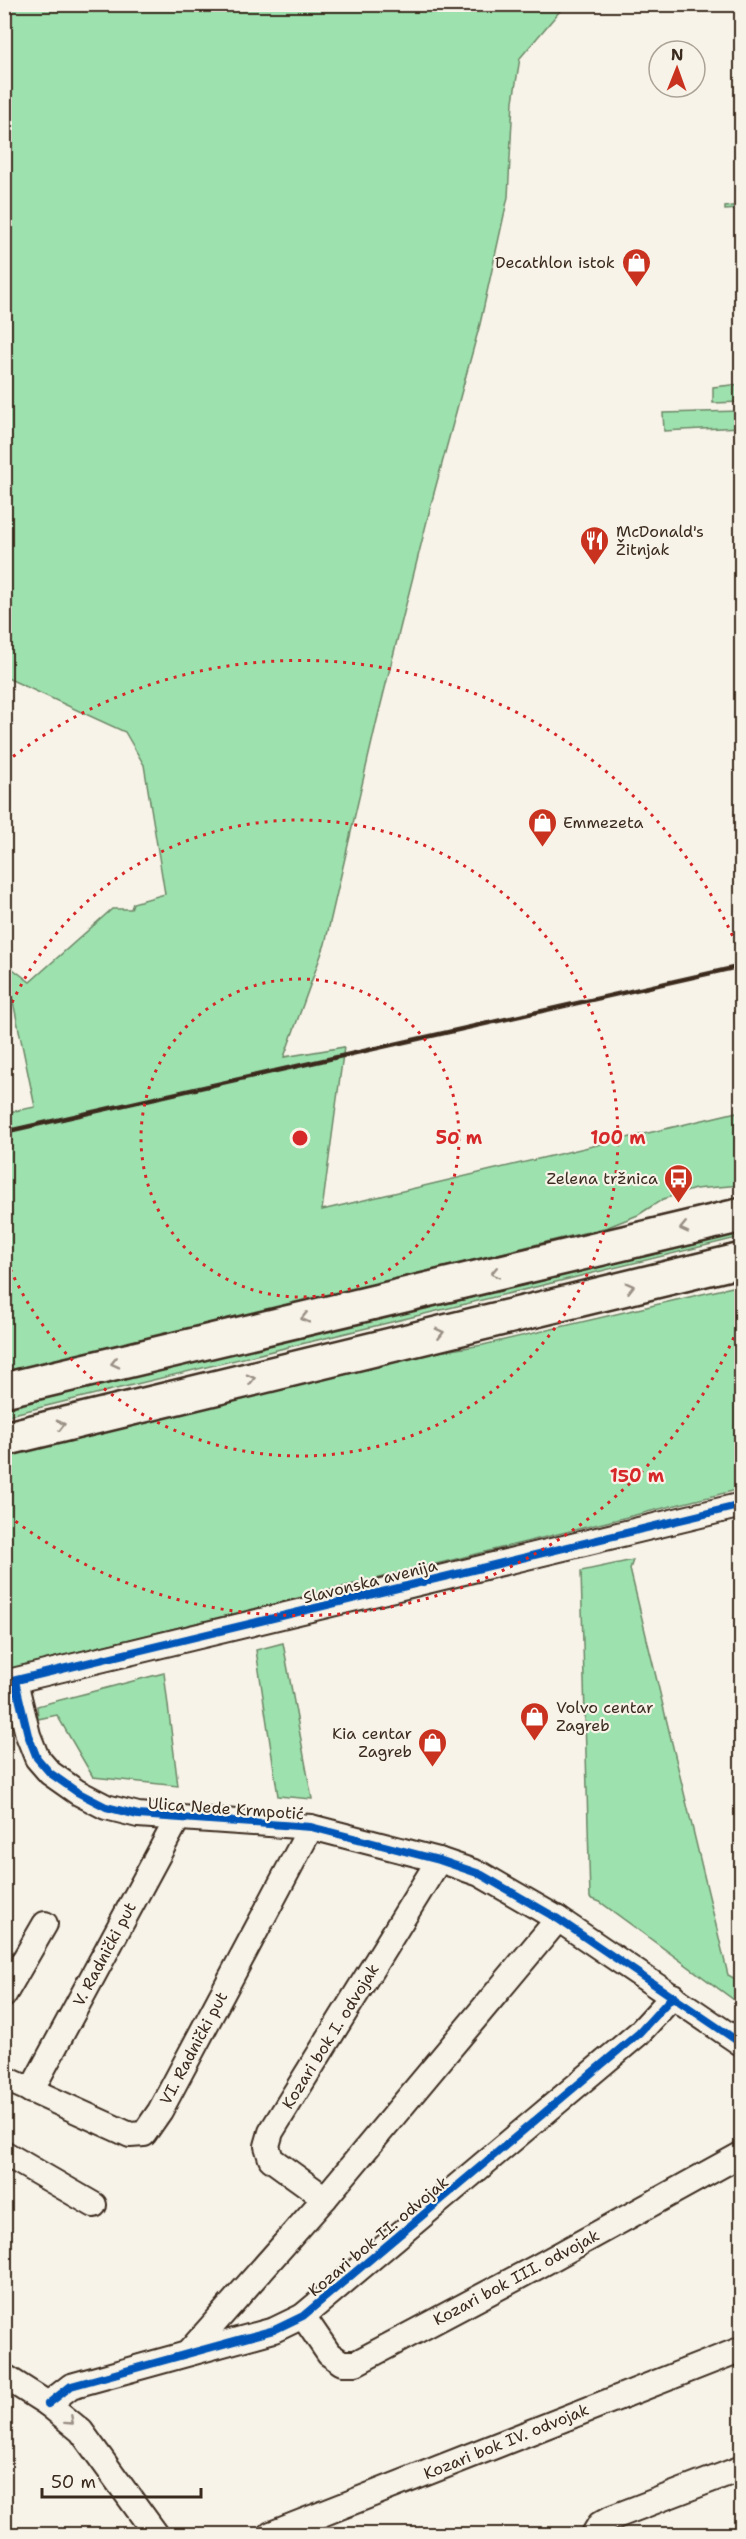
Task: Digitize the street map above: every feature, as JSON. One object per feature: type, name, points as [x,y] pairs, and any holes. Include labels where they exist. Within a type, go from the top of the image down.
[{"type":"main road","points":[[4,1390],[741,1215]]},
{"type":"main road","points":[[4,1439],[741,1260]]},
{"type":"street","name":"Slavonska avenija","points":[[10,1682],[741,1505]]},
{"type":"street","name":"Ulica Nede Krmpotić","points":[[10,1682],[37,1758],[50,1773],[77,1792],[106,1807],[138,1815],[311,1827],[439,1860],[480,1874],[558,1919],[741,2044]]},
{"type":"street","name":"V. Radnički put","points":[[31,2091],[178,1818]]},
{"type":"street","name":"VI. Radnički put","points":[[4,2078],[130,2135],[144,2134],[160,2111],[311,1827]]},
{"type":"street","name":"Kozari bok I. odvojak","points":[[325,2198],[271,2159],[267,2145],[271,2132],[439,1860]]},
{"type":"street","points":[[188,2353],[325,2198],[558,1919]]},
{"type":"street","points":[[4,1995],[45,1924]]},
{"type":"street","name":"Kozari bok II. odvojak","points":[[48,2403],[71,2386],[274,2330],[303,2316],[639,2033],[673,1996]]},
{"type":"street","points":[[4,2153],[94,2205]]},
{"type":"street","name":"Kozari bok III. odvojak","points":[[303,2316],[329,2354],[342,2363],[356,2363],[537,2267],[741,2154]]},
{"type":"street","name":"Kozari bok IV. odvojak","points":[[271,2535],[741,2349]]},
{"type":"street","points":[[4,2376],[48,2403],[81,2431],[156,2535]]},
{"type":"street","points":[[594,2535],[600,2524],[611,2518],[741,2468]]},
{"type":"green space","points":[[5,5],[565,5],[520,58],[513,101],[508,197],[480,324],[434,493],[377,720],[325,944],[284,1057],[344,1047],[322,1210],[741,1111],[741,1185],[695,1189],[663,1199],[638,1215],[608,1227],[5,1374],[5,1113],[35,1107],[5,963],[30,982],[112,909],[131,909],[133,903],[165,894],[144,765],[125,732],[5,677]]},
{"type":"green space","points":[[741,86],[742,105],[741,227],[741,209],[725,210],[725,207],[740,205],[736,87]]},
{"type":"green space","points":[[741,384],[741,402],[713,403],[713,387]]},
{"type":"green space","points":[[741,411],[740,427],[664,431],[663,413]]},
{"type":"green space","points":[[741,1227],[741,1237],[5,1416],[4,1405]]},
{"type":"green space","points":[[741,1285],[741,1489],[5,1670],[4,1460],[62,1435],[359,1364],[483,1345]]},
{"type":"green space","points":[[633,1560],[630,1569],[728,1975],[741,1982],[741,2005],[600,1902],[590,1898],[581,1571]]},
{"type":"green space","points":[[283,1643],[312,1799],[278,1796],[256,1650]]},
{"type":"green space","points":[[164,1673],[178,1786],[93,1777],[57,1715],[38,1719],[37,1706]]},
{"type":"railway","points":[[4,1132],[742,966]]},
{"type":"cycle path","points":[[4,1683],[742,1505]]},
{"type":"cycle path","points":[[15,1681],[28,1735],[37,1758],[50,1773],[77,1792],[106,1807],[138,1815],[311,1827],[439,1860],[480,1874],[558,1919],[742,2044]]},
{"type":"cycle path","points":[[48,2404],[71,2386],[274,2330],[303,2316],[639,2033],[673,1996]]},
{"type":"place","name":"Decathlon istok","points":[[636,288]]},
{"type":"place","name":"McDonald's Žitnjak","points":[[595,566]]},
{"type":"place","name":"Emmezeta","points":[[542,848]]},
{"type":"place","name":"Zelena tržnica","points":[[679,1204]]},
{"type":"place","name":"Volvo centar Zagreb","points":[[535,1742]]},
{"type":"place","name":"Kia centar Zagreb","points":[[433,1768]]}]
